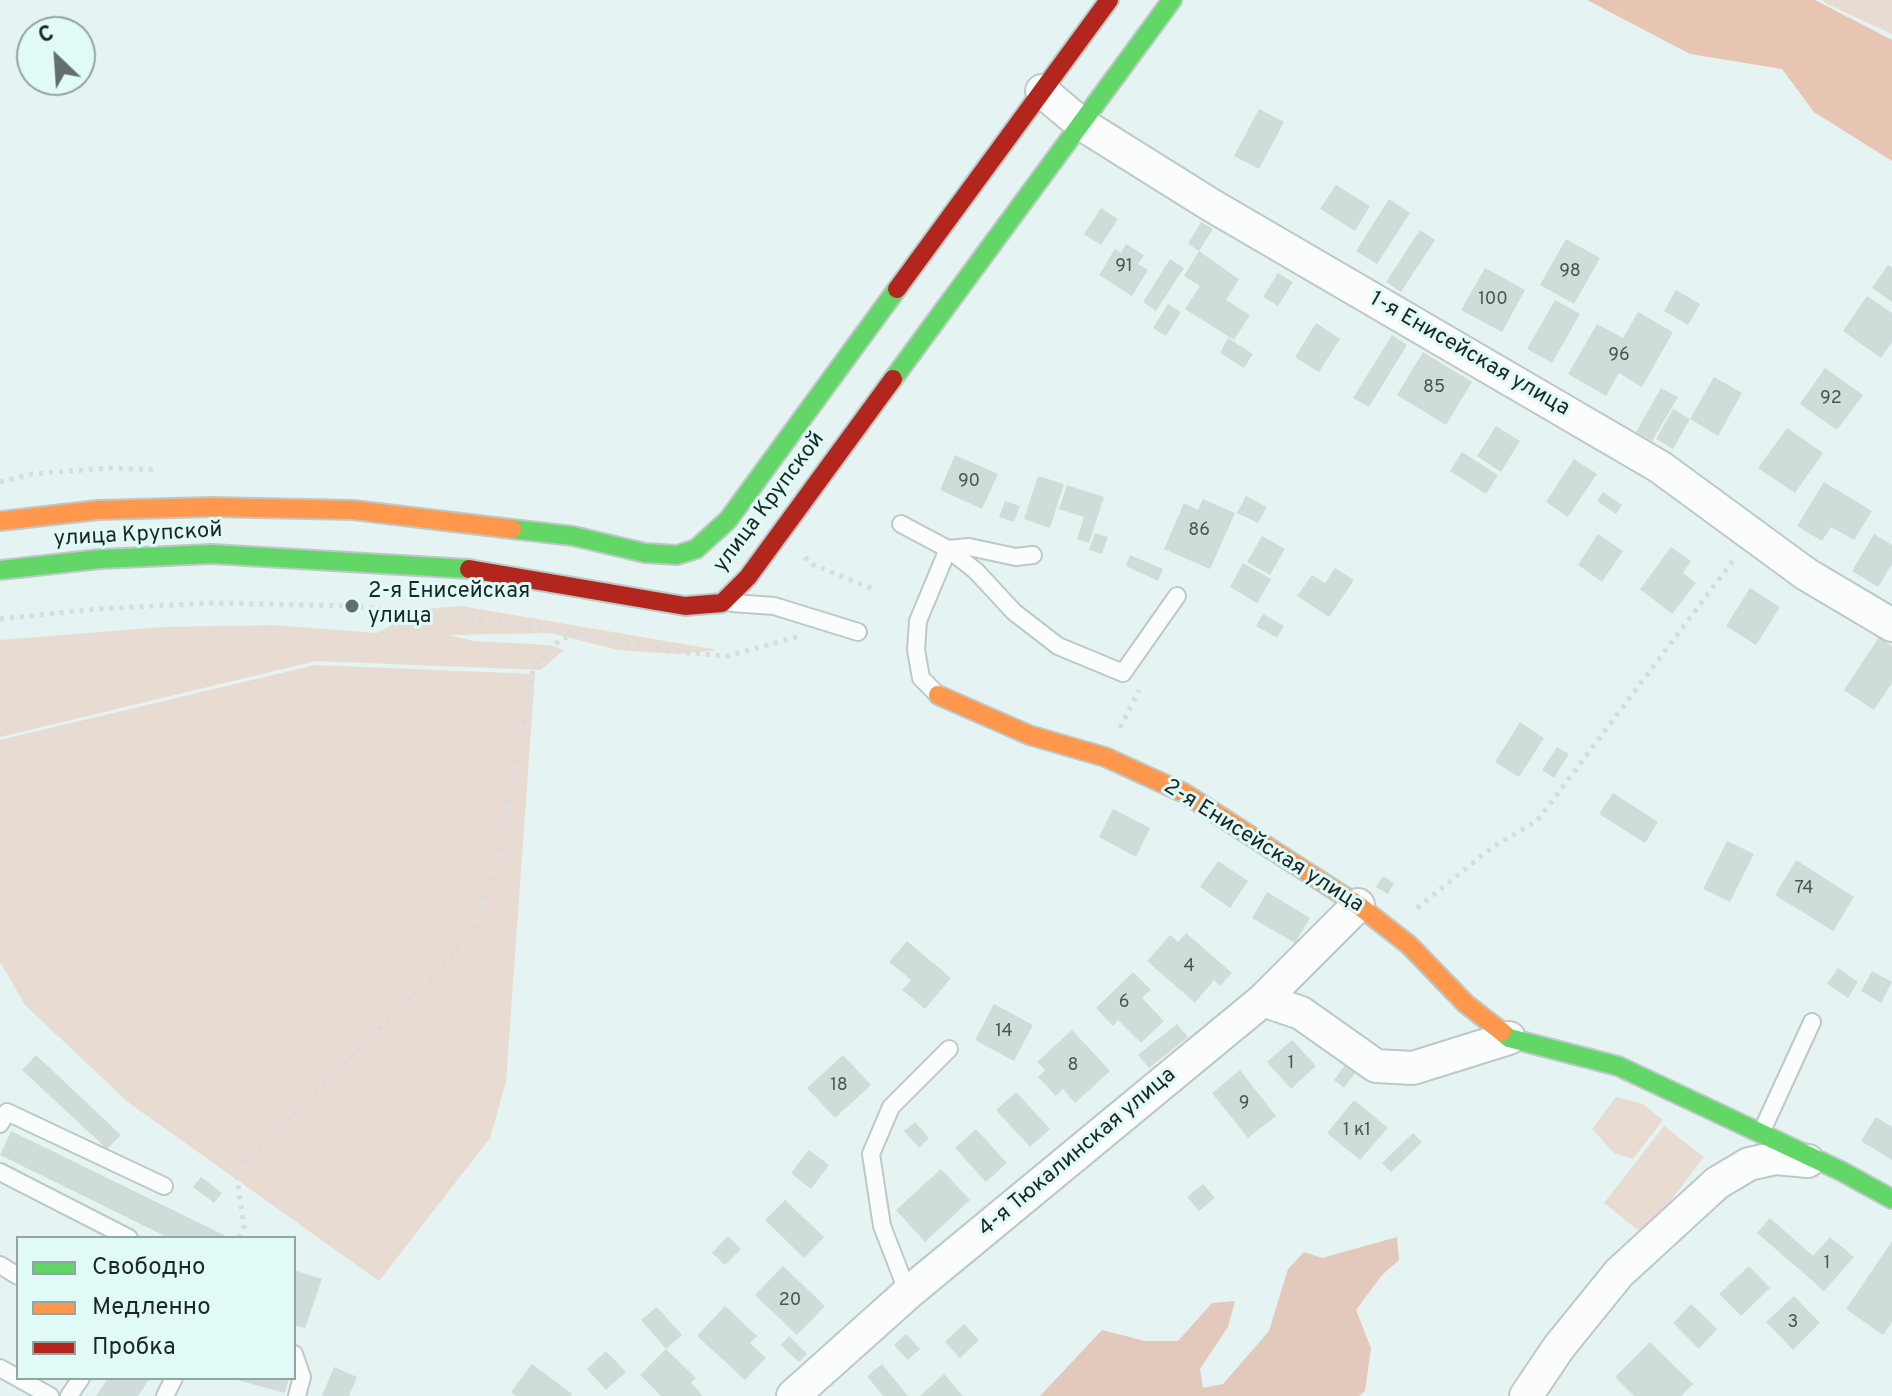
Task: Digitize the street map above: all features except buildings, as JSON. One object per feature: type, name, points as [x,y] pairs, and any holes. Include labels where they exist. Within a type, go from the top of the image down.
[{"type":"main road","name":"улица Крупской","points":[[0,521],[98,510],[211,507],[353,510],[573,536],[645,553],[677,555],[696,549],[728,520],[1109,0]]},
{"type":"main road","name":"улица Крупской","points":[[0,570],[100,559],[212,554],[341,559],[462,568],[685,606],[722,603],[748,577],[1172,0]]},
{"type":"main road","name":"2-я Енисейская улица","points":[[938,695],[1029,735],[1105,757],[1184,793],[1222,826],[1370,914],[1409,945],[1466,1004],[1509,1038],[1618,1066],[1892,1199]]},
{"type":"street","name":"1-я Енисейская улица","points":[[1042,91],[1080,123],[1211,205],[1660,467],[1806,574],[1892,625]]},
{"type":"street","name":"4-я Тюкалинская улица","points":[[793,1396],[908,1293],[1370,914]]},
{"type":"street","points":[[1263,1000],[1301,1013],[1376,1066],[1413,1068],[1509,1038]]},
{"type":"street","points":[[1526,1396],[1559,1347],[1619,1273],[1717,1183],[1749,1164],[1776,1158],[1815,1161]]},
{"type":"lane","points":[[901,524],[948,549],[976,571],[1014,612],[1058,646],[1123,673],[1177,596]]},
{"type":"lane","points":[[948,549],[969,547],[1016,557],[1033,555]]},
{"type":"lane","points":[[938,695],[921,678],[916,650],[924,602],[948,549]]},
{"type":"lane","points":[[722,603],[774,606],[858,632]]},
{"type":"lane","points":[[1761,1134],[1812,1022]]},
{"type":"lane","points":[[908,1293],[882,1226],[871,1154],[891,1107],[949,1049]]},
{"type":"lane","points":[[0,1124],[7,1112],[164,1186]]},
{"type":"lane","points":[[0,1172],[125,1236]]},
{"type":"lane","points":[[296,1360],[302,1377],[297,1396]]},
{"type":"lane","points":[[21,1380],[50,1396]]},
{"type":"path","points":[[0,482],[32,474],[108,468],[167,470]]},
{"type":"path","points":[[1370,914],[1422,906],[1494,846],[1537,821],[1752,535]]},
{"type":"path","points":[[0,619],[97,609],[212,603],[352,606],[583,634],[687,653],[728,656],[838,625]]},
{"type":"path","points":[[240,1236],[244,1226],[236,1171],[451,958],[477,925],[499,854],[534,665],[561,639],[583,634]]},
{"type":"path","points":[[1105,757],[1141,685],[1123,673]]},
{"type":"shaded area","points":[[1587,0],[1815,0],[1892,40],[1892,161],[1814,112],[1782,69],[1690,54]]},
{"type":"shaded area","points":[[1822,0],[1892,0],[1892,34],[1827,4]]},
{"type":"shaded area","points":[[461,606],[718,650],[676,654],[618,650],[550,633],[449,635],[473,641],[549,645],[564,650],[541,670],[316,661],[0,737],[0,640],[163,627],[273,625],[377,633],[391,626],[393,617],[420,609]]},
{"type":"shaded area","points":[[315,665],[535,674],[506,1082],[490,1138],[379,1281],[129,1103],[25,1005],[0,962],[0,740]]},
{"type":"shaded area","points":[[1616,1097],[1643,1104],[1663,1120],[1633,1159],[1614,1153],[1592,1129]]},
{"type":"shaded area","points":[[1664,1126],[1704,1157],[1644,1235],[1604,1203]]},
{"type":"shaded area","points":[[1397,1237],[1399,1260],[1382,1275],[1356,1310],[1371,1348],[1365,1391],[1359,1396],[1040,1396],[1102,1330],[1145,1341],[1178,1341],[1212,1303],[1235,1301],[1228,1327],[1200,1369],[1203,1388],[1223,1384],[1269,1331],[1288,1269],[1304,1252],[1322,1258]]},
{"type":"traffic: fast","points":[[893,379],[1172,0]]},
{"type":"traffic: fast","points":[[512,529],[573,536],[645,553],[677,555],[696,549],[728,520],[897,289]]},
{"type":"traffic: fast","points":[[0,570],[100,559],[212,554],[469,569]]},
{"type":"traffic: fast","points":[[1502,1032],[1509,1038],[1618,1066],[1843,1172],[1892,1199]]},
{"type":"traffic: slow","points":[[0,521],[98,510],[211,507],[353,510],[512,529]]},
{"type":"traffic: slow","points":[[938,695],[1029,735],[1105,757],[1184,793],[1358,905],[1409,945],[1466,1004],[1502,1032]]},
{"type":"traffic: jam","points":[[897,289],[1109,0]]},
{"type":"traffic: jam","points":[[469,569],[685,606],[722,603],[748,577],[893,379]]},
{"type":"place","name":"2-я Енисейская улица","points":[[352,606]]}]
